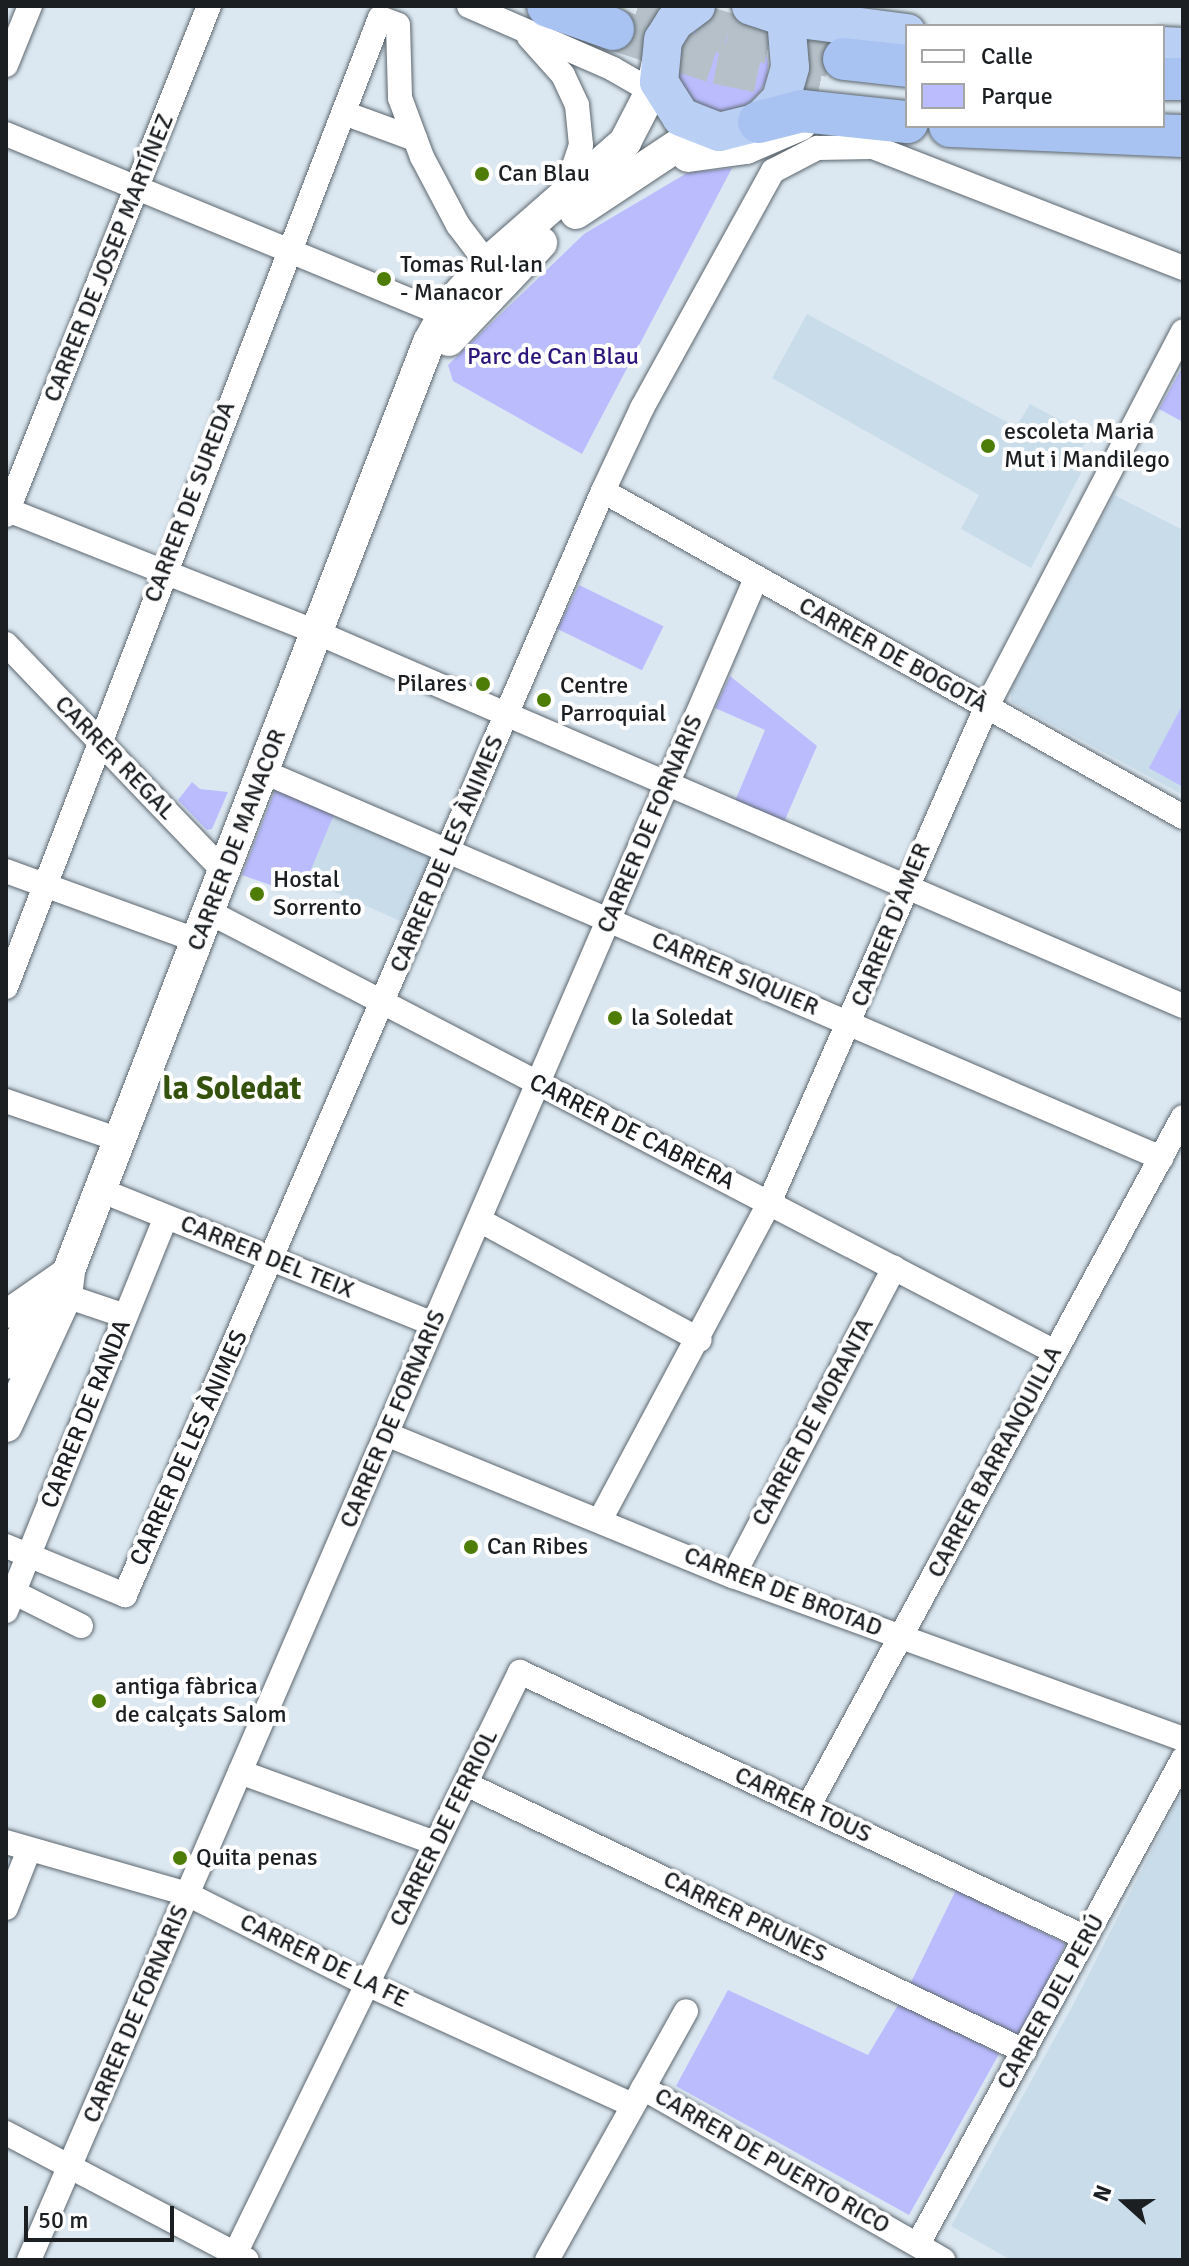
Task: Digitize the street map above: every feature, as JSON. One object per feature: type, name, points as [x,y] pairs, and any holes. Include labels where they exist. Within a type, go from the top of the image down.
[{"type":"highway","points":[[696,6],[668,30],[659,84],[689,123],[719,132],[802,111],[845,88],[904,44]]},
{"type":"highway","points":[[864,6],[904,44]]},
{"type":"highway","points":[[533,16],[613,29]]},
{"type":"highway","points":[[759,122],[786,90],[773,17],[904,44]]},
{"type":"highway","points":[[845,88],[905,96]]},
{"type":"highway","points":[[845,88],[905,121]]},
{"type":"highway","points":[[997,128],[1183,136]]},
{"type":"main road","name":"CARRER DE MANACOR","points":[[6,1426],[55,1289],[120,1140],[441,313],[487,263],[625,142],[659,84]]},
{"type":"main road","points":[[646,166],[736,150],[790,128],[845,88]]},
{"type":"main road","name":"CARRER DE MANACOR","points":[[402,409],[437,355],[559,226],[683,142],[719,132]]},
{"type":"main road","name":"CARRER DE MANACOR","points":[[6,1363],[55,1289]]},
{"type":"street","points":[[6,65],[30,6]]},
{"type":"street","name":"CARRER DE JOSEP MARTÍNEZ","points":[[7,512],[209,6]]},
{"type":"street","points":[[469,6],[533,16],[659,84]]},
{"type":"street","points":[[533,16],[577,105],[581,145],[564,197]]},
{"type":"street","name":"CARRER DE SUREDA","points":[[6,987],[286,250],[380,18],[398,25],[400,98],[415,139]]},
{"type":"street","points":[[344,113],[415,139],[458,225],[487,263]]},
{"type":"street","points":[[6,134],[441,313]]},
{"type":"street","name":"CARRER DE LES ÀNIMES","points":[[17,1551],[125,1595],[384,1003],[603,491],[642,408],[761,186],[786,160],[817,148],[859,146],[901,155],[1183,268]]},
{"type":"street","name":"CARRER DE MANACOR","points":[[437,355],[441,313]]},
{"type":"street","name":"CARRER D'AMER","points":[[600,1520],[700,1340],[769,1203],[850,1024],[904,887],[986,708],[1183,331]]},
{"type":"street","name":"CARRER DE BOGOTÀ","points":[[603,491],[1183,817]]},
{"type":"street","points":[[7,512],[318,633],[1183,1006]]},
{"type":"street","name":"CARRER DE FORNARIS","points":[[29,2260],[479,1220],[535,1082],[756,578]]},
{"type":"street","name":"CARRER REGAL","points":[[6,644],[225,872]]},
{"type":"street","name":"CARRER SIQUIER","points":[[264,772],[1161,1158]]},
{"type":"street","name":"CARRER DE CABRERA","points":[[6,871],[45,886],[204,926],[384,1003],[1055,1352]]},
{"type":"street","points":[[6,1101],[120,1140]]},
{"type":"street","name":"CARRER BARRANQUILLA","points":[[808,1807],[1183,1117]]},
{"type":"street","name":"CARRER DEL TEIX","points":[[100,1190],[433,1324]]},
{"type":"street","name":"CARRER DE RANDA","points":[[10,1602],[17,1551],[125,1316],[166,1217]]},
{"type":"street","points":[[479,1220],[700,1340]]},
{"type":"street","name":"CARRER DE MORANTA","points":[[733,1576],[894,1268]]},
{"type":"street","points":[[6,1290],[55,1289],[125,1316]]},
{"type":"street","points":[[6,1314],[55,1289]]},
{"type":"street","name":"CARRER DE BROTAD","points":[[386,1434],[733,1576],[1183,1739]]},
{"type":"street","points":[[10,1602],[81,1626]]},
{"type":"street","name":"CARRER TOUS","points":[[520,1672],[1086,1938]]},
{"type":"street","name":"CARRER DE FERRIOL","points":[[238,2258],[367,1984],[520,1672]]},
{"type":"street","name":"CARRER DEL PERÚ","points":[[918,2244],[1183,1759]]},
{"type":"street","points":[[240,1772],[435,1843]]},
{"type":"street","name":"CARRER PRUNES","points":[[466,1784],[1024,2051]]},
{"type":"street","name":"CARRER DE LA FE","points":[[6,1842],[187,1894],[367,1984],[638,2096]]},
{"type":"street","points":[[6,1908],[29,1850]]},
{"type":"street","points":[[547,2260],[686,2011]]},
{"type":"street","name":"CARRER DE PUERTO RICO","points":[[638,2096],[943,2260]]},
{"type":"street","points":[[6,2133],[238,2258]]},
{"type":"shaded area","name":"escoleta Maria Mut i Mandilego","points":[[807,314],[1016,427],[1030,404],[1090,436],[1077,455],[1081,473],[1031,568],[961,529],[979,495],[772,378]]},
{"type":"shaded area","points":[[1114,495],[1183,530],[1183,795],[1011,702],[1011,689]]},
{"type":"shaded area","points":[[335,812],[431,855],[401,921],[305,879]]},
{"type":"shaded area","points":[[1183,1789],[1183,2260],[1011,2260],[951,2226],[1073,2005]]},
{"type":"green space","points":[[723,21],[740,25],[755,34],[764,49],[768,66],[764,83],[755,98],[740,107],[723,111],[706,107],[691,98],[682,83],[678,66],[682,49],[691,34],[706,25]]},
{"type":"green space","name":"Parc de Can Blau","points":[[732,168],[582,454],[453,381],[448,365],[584,234],[687,173]]},
{"type":"green space","points":[[1183,366],[1183,422],[1159,409]]},
{"type":"green space","points":[[579,585],[663,626],[642,670],[558,629]]},
{"type":"green space","points":[[730,676],[817,746],[784,822],[735,801],[765,730],[715,708]]},
{"type":"green space","points":[[1183,704],[1183,787],[1149,768]]},
{"type":"green space","points":[[192,782],[200,789],[228,792],[212,829],[207,830],[178,800]]},
{"type":"green space","points":[[276,788],[335,812],[307,879],[289,871],[282,889],[242,875]]},
{"type":"green space","points":[[956,1890],[1066,1943],[1018,2041],[908,1988]]},
{"type":"green space","points":[[728,1990],[868,2055],[901,2000],[999,2054],[909,2215],[676,2086]]},
{"type":"tunnel","points":[[638,6],[728,34],[844,59]]},
{"type":"tunnel","points":[[613,29],[717,63],[836,88]]},
{"type":"place","name":"Can Blau","points":[[482,174]]},
{"type":"place","name":"Tomas Rul·lan - Manacor","points":[[384,279]]},
{"type":"place","name":"escoleta Maria Mut i Mandilego","points":[[988,446]]},
{"type":"place","name":"Pilares","points":[[483,684]]},
{"type":"place","name":"Centre Parroquial","points":[[544,700]]},
{"type":"place","name":"Hostal Sorrento","points":[[257,894]]},
{"type":"place","name":"la Soledat","points":[[615,1018]]},
{"type":"place","name":"Can Ribes","points":[[471,1547]]},
{"type":"place","name":"antiga fàbrica de calçats Salom","points":[[99,1701]]},
{"type":"place","name":"Quita penas","points":[[180,1858]]},
{"type":"district","name":"la Soledat","points":[[232,1089]]}]
